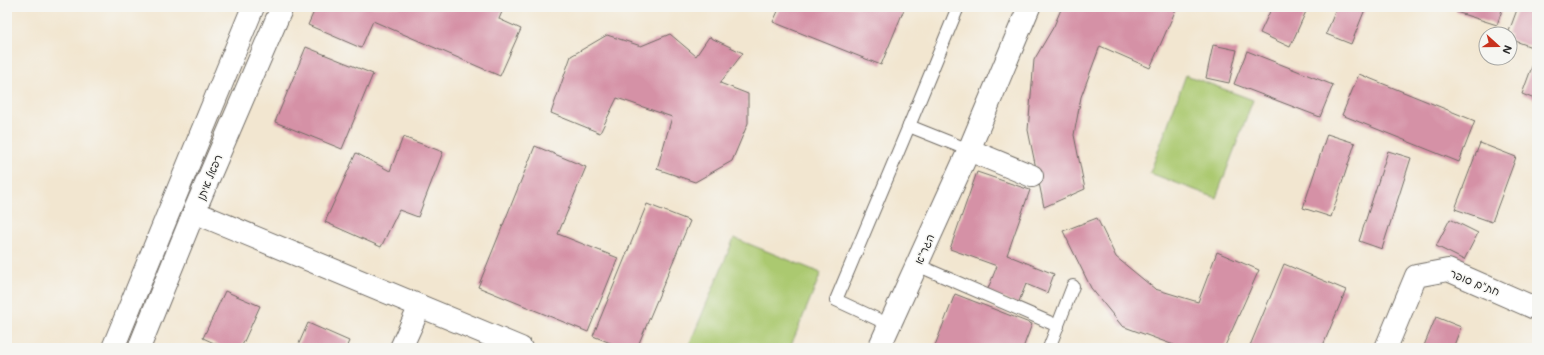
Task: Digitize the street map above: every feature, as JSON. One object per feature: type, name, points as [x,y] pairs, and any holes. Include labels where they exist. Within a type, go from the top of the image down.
[{"type":"street","points":[[113,348],[253,7]]},
{"type":"street","name":"רפאל איתן","points":[[139,348],[194,212],[282,7]]},
{"type":"street","name":"הגר\"א","points":[[879,348],[969,150],[1029,7]]},
{"type":"street","points":[[969,150],[1032,176]]},
{"type":"street","points":[[194,212],[521,348]]},
{"type":"street","name":"חת\"ם סופר","points":[[1386,348],[1416,276],[1448,270],[1537,309]]},
{"type":"street","points":[[401,348],[420,306]]},
{"type":"lane","points":[[890,324],[836,300],[958,7]]},
{"type":"lane","points":[[909,126],[969,150]]},
{"type":"lane","points":[[917,265],[1058,326]]},
{"type":"lane","points":[[1048,348],[1073,286]]},
{"type":"green space","points":[[1186,75],[1253,100],[1216,198],[1150,173]]},
{"type":"green space","points":[[734,238],[821,273],[790,348],[688,348]]},
{"type":"building","points":[[316,7],[504,7],[499,19],[521,29],[500,76],[373,21],[361,48],[308,25]]},
{"type":"building","points":[[780,7],[905,7],[881,65],[773,22]]},
{"type":"building","points":[[1062,7],[1177,7],[1150,68],[1100,46],[1081,97],[1074,135],[1085,189],[1044,207],[1028,130],[1034,60],[1054,26]]},
{"type":"building","points":[[1272,7],[1308,7],[1290,47],[1260,33]]},
{"type":"building","points":[[1337,7],[1366,7],[1351,44],[1326,34]]},
{"type":"building","points":[[1458,7],[1503,7],[1497,25],[1456,12]]},
{"type":"building","points":[[1518,7],[1537,7],[1537,49],[1518,42],[1518,26],[1511,26]]},
{"type":"building","points":[[670,34],[696,56],[709,37],[743,53],[720,83],[748,94],[748,123],[732,161],[695,182],[657,169],[672,117],[617,98],[600,133],[551,113],[571,56],[607,35],[641,46]]},
{"type":"building","points":[[1213,45],[1237,50],[1229,83],[1206,78]]},
{"type":"building","points":[[306,47],[373,74],[342,149],[275,122]]},
{"type":"building","points":[[1247,51],[1333,85],[1320,117],[1234,84]]},
{"type":"building","points":[[1537,53],[1537,100],[1522,94]]},
{"type":"building","points":[[1359,74],[1475,121],[1459,162],[1342,115]]},
{"type":"building","points":[[1327,134],[1355,143],[1331,217],[1303,208]]},
{"type":"building","points":[[403,137],[443,152],[418,217],[399,210],[381,247],[325,222],[356,153],[390,171]]},
{"type":"building","points":[[1480,143],[1516,157],[1492,222],[1455,209]]},
{"type":"building","points":[[535,146],[586,167],[558,234],[618,258],[588,332],[478,287]]},
{"type":"building","points":[[1388,151],[1411,158],[1382,249],[1359,241]]},
{"type":"building","points":[[977,172],[1030,190],[1007,255],[1054,274],[1047,293],[1026,284],[1018,304],[987,291],[997,266],[950,249]]},
{"type":"building","points":[[647,204],[690,221],[637,348],[623,348],[593,336]]},
{"type":"building","points":[[1097,218],[1116,257],[1155,289],[1198,302],[1217,252],[1259,270],[1224,348],[1182,348],[1122,326],[1091,288],[1063,231]]},
{"type":"building","points":[[1450,219],[1478,233],[1464,260],[1436,246]]},
{"type":"building","points":[[1284,264],[1346,290],[1322,348],[1249,348]]},
{"type":"building","points":[[225,291],[260,306],[241,348],[225,348],[203,338]]},
{"type":"building","points":[[955,294],[1032,324],[1023,348],[934,348]]},
{"type":"building","points":[[1436,317],[1461,327],[1453,348],[1423,348]]},
{"type":"building","points":[[308,323],[349,341],[346,348],[297,348]]}]
